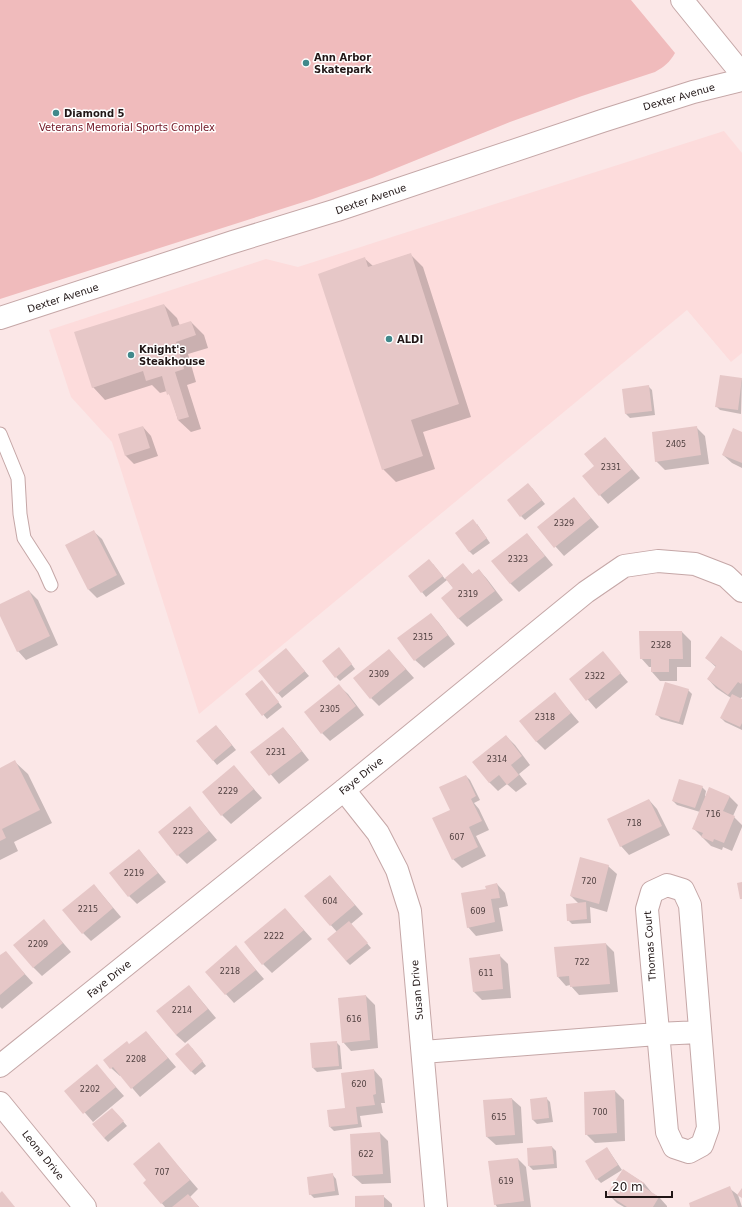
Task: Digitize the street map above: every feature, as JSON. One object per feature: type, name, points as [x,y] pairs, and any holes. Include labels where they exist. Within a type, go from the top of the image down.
[{"type":"street","points":[[682,0],[742,74]]},
{"type":"street","name":"Dexter Avenue","points":[[0,318],[233,242],[337,210],[609,118],[693,92],[742,80]]},
{"type":"street","name":"Faye Drive","points":[[0,1066],[344,790],[586,592],[624,566],[658,561],[695,564],[726,576],[742,591]]},
{"type":"street","name":"Susan Drive","points":[[344,790],[378,833],[397,870],[410,910],[436,1207]]},
{"type":"street","name":"Thomas Court","points":[[667,885],[683,890],[690,905],[708,1128],[702,1145],[689,1152],[674,1147],[667,1132],[657,1034],[647,909],[652,892],[667,885]]},
{"type":"street","points":[[423,1052],[700,1032]]},
{"type":"street","name":"Leona Drive","points":[[0,1103],[85,1207]]},
{"type":"lane","points":[[0,434],[18,478],[20,514],[24,538],[44,568],[51,585]]},
{"type":"shaded area","points":[[724,131],[742,153],[742,353],[731,362],[687,310],[199,714],[112,442],[71,397],[49,330],[266,259],[298,267]]},
{"type":"green space","name":"Veterans Memorial Sports Complex","points":[[0,0],[631,0],[675,53],[666,64],[655,72],[510,122],[372,178],[313,199],[0,299]]},
{"type":"building","name":"ALDI","points":[[411,253],[459,404],[411,420],[423,456],[382,470],[318,274],[365,257],[368,267]]},
{"type":"building","name":"Knight's Steakhouse","points":[[164,304],[172,327],[191,321],[196,335],[176,342],[184,369],[175,372],[189,417],[178,420],[169,394],[167,395],[162,376],[146,381],[143,371],[92,388],[74,332]]},
{"type":"building","points":[[720,375],[742,378],[738,410],[715,407]]},
{"type":"building","points":[[649,385],[652,411],[625,414],[622,389]]},
{"type":"building","points":[[143,426],[150,448],[125,456],[118,434]]},
{"type":"building","points":[[697,426],[701,455],[655,462],[652,432]]},
{"type":"building","points":[[733,428],[742,432],[742,463],[722,455]]},
{"type":"building","points":[[605,437],[632,469],[599,496],[582,476],[594,466],[584,454]]},
{"type":"building","points":[[528,483],[542,500],[520,517],[507,500]]},
{"type":"building","points":[[574,497],[591,518],[554,548],[537,527]]},
{"type":"building","points":[[473,519],[487,538],[469,552],[455,533]]},
{"type":"building","points":[[94,530],[117,575],[88,590],[65,545]]},
{"type":"building","points":[[527,533],[545,556],[510,584],[491,561]]},
{"type":"building","points":[[429,559],[443,576],[421,593],[408,576]]},
{"type":"building","points":[[463,563],[472,574],[479,569],[495,591],[458,619],[441,598],[453,588],[445,578]]},
{"type":"building","points":[[29,590],[50,636],[17,652],[0,616],[0,604]]},
{"type":"building","points":[[431,613],[448,635],[414,661],[397,638]]},
{"type":"building","points":[[639,631],[682,631],[683,659],[669,659],[669,672],[651,672],[651,659],[640,659]]},
{"type":"building","points":[[721,636],[742,651],[742,682],[741,684],[738,682],[728,695],[707,679],[716,666],[705,658]]},
{"type":"building","points":[[339,647],[352,664],[335,678],[322,661]]},
{"type":"building","points":[[286,648],[305,671],[277,694],[258,671]]},
{"type":"building","points":[[389,649],[406,669],[370,699],[353,678]]},
{"type":"building","points":[[603,651],[621,673],[586,701],[569,679]]},
{"type":"building","points":[[262,680],[279,702],[262,716],[245,694]]},
{"type":"building","points":[[665,682],[689,689],[679,722],[655,715]]},
{"type":"building","points":[[339,684],[356,706],[321,734],[304,712]]},
{"type":"building","points":[[555,692],[571,713],[536,742],[519,721]]},
{"type":"building","points":[[732,694],[742,699],[742,723],[740,727],[720,718]]},
{"type":"building","points":[[216,725],[232,745],[213,761],[196,741]]},
{"type":"building","points":[[283,727],[302,751],[269,776],[250,752]]},
{"type":"building","points":[[506,735],[522,756],[511,765],[519,775],[507,785],[499,775],[489,783],[472,762]]},
{"type":"building","points":[[15,760],[40,810],[2,829],[6,838],[0,841],[0,768]]},
{"type":"building","points":[[234,765],[254,789],[221,816],[202,792]]},
{"type":"building","points":[[466,775],[476,796],[471,799],[482,821],[469,827],[478,847],[452,860],[432,818],[450,810],[439,787]]},
{"type":"building","points":[[679,779],[703,786],[695,808],[672,801]]},
{"type":"building","points":[[709,787],[730,796],[723,811],[735,816],[724,843],[714,839],[713,842],[701,837],[703,833],[692,829]]},
{"type":"building","points":[[649,799],[662,826],[620,847],[607,819]]},
{"type":"building","points":[[190,806],[209,831],[177,856],[158,832]]},
{"type":"building","points":[[139,849],[158,873],[128,897],[109,873]]},
{"type":"building","points":[[580,857],[609,865],[599,904],[570,896]]},
{"type":"building","points":[[330,875],[355,905],[330,926],[304,896]]},
{"type":"building","points":[[742,882],[742,899],[740,899],[737,883]]},
{"type":"building","points":[[497,883],[500,898],[491,899],[495,922],[467,928],[461,893],[486,889],[485,886]]},
{"type":"building","points":[[94,884],[113,908],[82,934],[62,910]]},
{"type":"building","points":[[586,902],[587,919],[567,921],[566,904]]},
{"type":"building","points":[[285,908],[304,930],[262,965],[244,942]]},
{"type":"building","points":[[44,919],[63,943],[33,968],[13,945]]},
{"type":"building","points":[[349,921],[368,943],[346,961],[327,939]]},
{"type":"building","points":[[606,943],[610,984],[570,987],[569,976],[557,977],[554,947]]},
{"type":"building","points":[[236,945],[256,970],[225,995],[205,972]]},
{"type":"building","points":[[6,951],[25,974],[0,995],[0,955]]},
{"type":"building","points":[[500,954],[503,989],[473,992],[469,958]]},
{"type":"building","points":[[189,985],[208,1009],[176,1035],[156,1011]]},
{"type":"building","points":[[366,995],[370,1040],[342,1043],[338,998]]},
{"type":"building","points":[[146,1031],[168,1058],[131,1089],[113,1067],[110,1069],[103,1060],[127,1041],[129,1044]]},
{"type":"building","points":[[337,1041],[339,1066],[312,1068],[310,1043]]},
{"type":"building","points":[[188,1043],[203,1061],[191,1072],[175,1054]]},
{"type":"building","points":[[97,1064],[116,1087],[83,1114],[64,1091]]},
{"type":"building","points":[[374,1069],[376,1094],[373,1095],[375,1105],[356,1107],[358,1124],[329,1127],[327,1110],[345,1108],[341,1073]]},
{"type":"building","points":[[615,1090],[617,1133],[585,1135],[584,1092]]},
{"type":"building","points":[[547,1097],[549,1118],[532,1120],[530,1099]]},
{"type":"building","points":[[512,1098],[515,1135],[486,1137],[483,1100]]},
{"type":"building","points":[[112,1108],[124,1121],[104,1138],[92,1124]]},
{"type":"building","points":[[380,1132],[383,1174],[352,1176],[350,1134]]},
{"type":"building","points":[[159,1142],[190,1180],[161,1204],[143,1183],[146,1180],[133,1164]]},
{"type":"building","points":[[552,1146],[554,1164],[528,1166],[527,1148]]},
{"type":"building","points":[[607,1147],[618,1165],[596,1180],[585,1161]]},
{"type":"building","points":[[518,1158],[524,1201],[494,1205],[488,1161]]},
{"type":"building","points":[[623,1169],[644,1183],[642,1186],[659,1197],[653,1207],[627,1207],[607,1194]]},
{"type":"building","points":[[333,1173],[335,1191],[309,1195],[307,1177]]},
{"type":"building","points":[[730,1186],[738,1207],[690,1207],[689,1203]]},
{"type":"building","points":[[742,1188],[742,1198],[737,1195]]},
{"type":"building","points":[[2,1191],[15,1207],[0,1207],[0,1193]]},
{"type":"building","points":[[188,1194],[199,1207],[172,1207]]},
{"type":"building","points":[[384,1195],[384,1207],[355,1207],[355,1196]]},
{"type":"place","name":"Ann Arbor Skatepark","points":[[306,63]]},
{"type":"place","name":"Diamond 5","points":[[56,113]]},
{"type":"place","name":"ALDI","points":[[389,339]]},
{"type":"place","name":"Knight's Steakhouse","points":[[131,355]]}]
